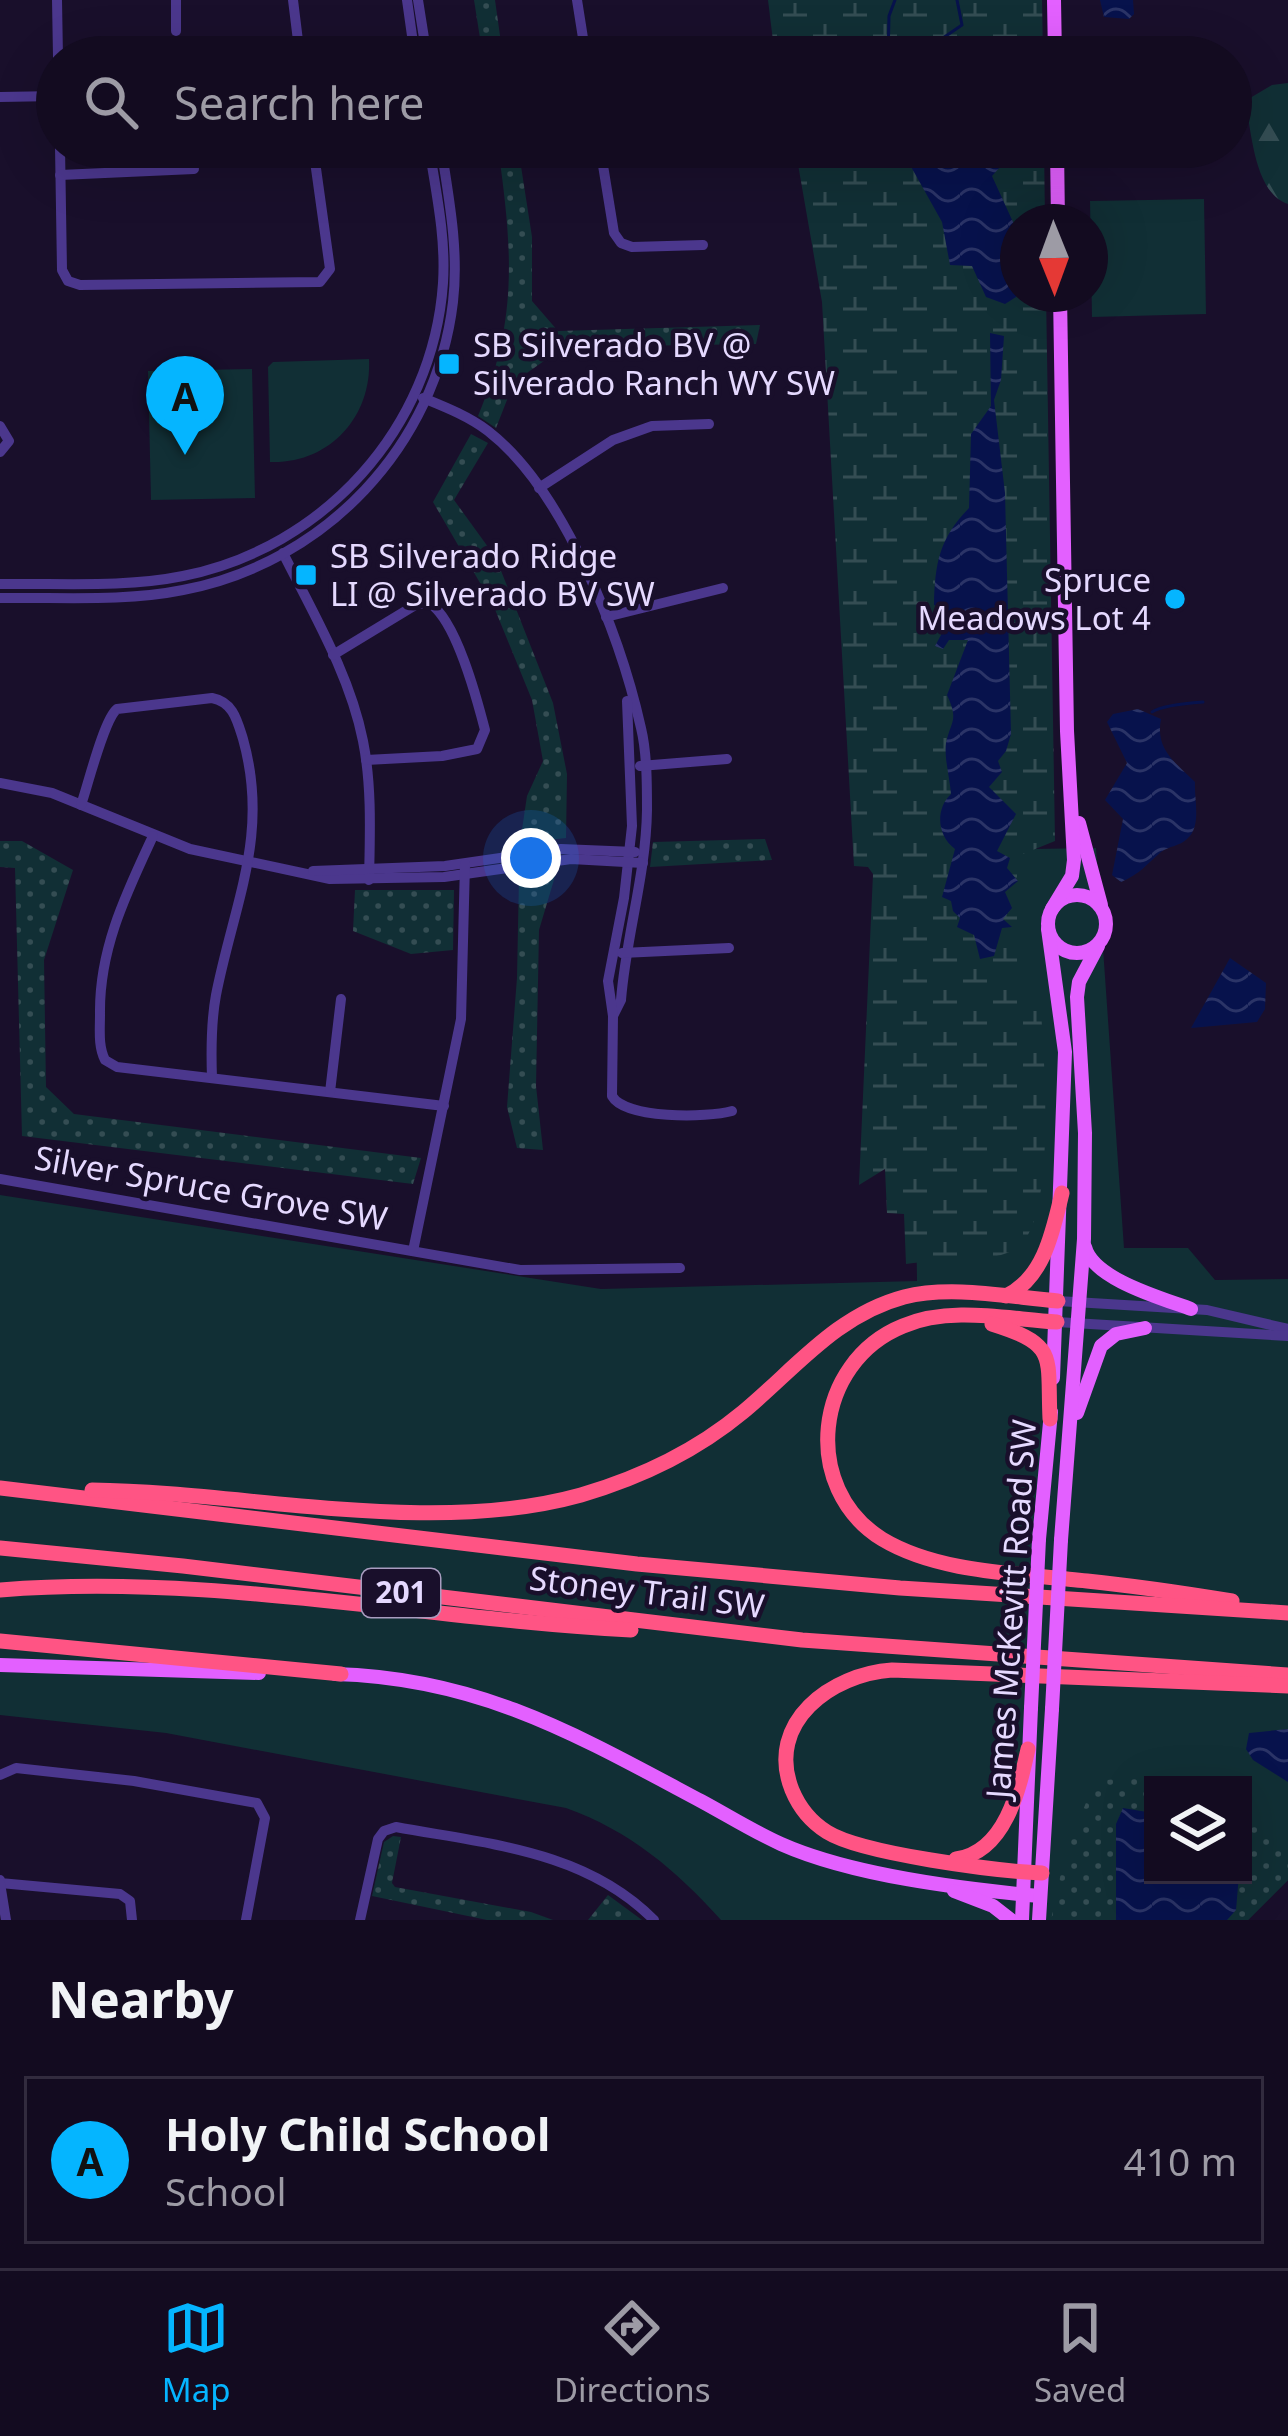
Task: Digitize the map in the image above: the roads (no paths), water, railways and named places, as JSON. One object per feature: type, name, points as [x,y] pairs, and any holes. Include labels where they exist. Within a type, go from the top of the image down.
[{"type":"highway","points":[[1004,1296],[1021,1289],[1034,1272],[1062,1192]]},
{"type":"highway","points":[[2,1488],[158,1492],[455,1512],[552,1502],[605,1488],[690,1448],[742,1413],[833,1332],[883,1304],[936,1293],[1058,1301]]},
{"type":"highway","points":[[966,1316],[1015,1332],[1044,1351],[1049,1364],[1050,1419]]},
{"type":"highway","points":[[1057,1322],[926,1318],[891,1331],[860,1356],[839,1384],[829,1418],[828,1460],[837,1489],[856,1518],[885,1541],[939,1560],[1288,1611]]},
{"type":"highway","name":"Stoney Trail SW","points":[[2,1488],[683,1569],[1288,1611]]},
{"type":"highway","name":"Stoney Trail SW","points":[[0,1548],[802,1640],[1288,1675]]},
{"type":"highway","points":[[0,1591],[96,1585],[198,1588],[602,1628],[802,1640]]},
{"type":"highway","points":[[0,1640],[341,1674]]},
{"type":"highway","points":[[1042,1873],[846,1841],[815,1823],[802,1809],[788,1779],[788,1743],[798,1718],[822,1693],[866,1673],[904,1669],[1288,1686]]},
{"type":"highway","points":[[949,1860],[973,1856],[1001,1826],[1020,1784],[1028,1749]]},
{"type":"main road","points":[[1054,0],[1055,36]]},
{"type":"main road","points":[[1057,168],[1058,204]]},
{"type":"main road","points":[[1060,312],[1070,789],[1072,876],[1052,909],[1048,928],[1058,946],[1076,953],[1097,945],[1104,915],[1070,789]]},
{"type":"main road","points":[[1052,909],[1076,895],[1094,900],[1104,915]]},
{"type":"main road","name":"James McKevitt Road SW","points":[[1022,1920],[1062,1192],[1065,1028],[1048,928]]},
{"type":"main road","name":"James McKevitt Road SW","points":[[1039,1920],[1084,1239],[1077,998],[1079,982],[1097,945]]},
{"type":"main road","points":[[1084,1239],[1088,1256],[1100,1270],[1190,1309]]},
{"type":"main road","points":[[1069,1441],[1101,1346],[1116,1334],[1144,1328]]},
{"type":"main road","points":[[0,1665],[393,1676],[493,1699],[561,1727],[780,1844],[961,1893],[993,1906],[1011,1920]]},
{"type":"main road","points":[[862,1869],[1040,1896]]},
{"type":"street","points":[[57,0],[58,36]]},
{"type":"street","points":[[176,0],[176,31]]},
{"type":"street","points":[[293,0],[297,36]]},
{"type":"street","points":[[407,0],[412,36]]},
{"type":"street","points":[[418,0],[424,36]]},
{"type":"street","points":[[577,0],[583,36]]},
{"type":"street","points":[[0,97],[36,96]]},
{"type":"street","points":[[60,168],[62,270],[74,284],[320,282],[330,268],[316,168]]},
{"type":"street","points":[[0,598],[170,592],[225,580],[331,523],[371,484],[409,434],[435,337],[442,287],[441,224],[432,168]]},
{"type":"street","points":[[420,397],[446,339],[455,279],[444,168]]},
{"type":"street","points":[[604,168],[616,238],[632,247],[703,245]]},
{"type":"street","points":[[60,175],[194,169]]},
{"type":"street","points":[[420,397],[487,431],[539,488],[573,543],[606,616],[642,729],[644,858],[621,1000],[613,1016]]},
{"type":"street","points":[[539,488],[613,440],[652,427],[710,424]]},
{"type":"street","points":[[0,426],[8,441],[0,452]]},
{"type":"street","points":[[0,584],[166,579],[280,548]]},
{"type":"street","points":[[280,548],[357,713],[366,760],[369,875]]},
{"type":"street","points":[[606,616],[723,588]]},
{"type":"street","points":[[333,655],[417,604],[429,603],[443,617],[472,686],[485,730],[477,748],[442,756],[366,760]]},
{"type":"street","points":[[627,686],[630,856],[608,999],[613,1016],[611,1090],[616,1104],[694,1116],[732,1111]]},
{"type":"street","points":[[81,805],[111,713],[218,699],[232,711],[251,774],[254,810],[250,863],[216,993],[212,1078]]},
{"type":"street","points":[[631,766],[728,759]]},
{"type":"street","points":[[0,783],[52,793],[152,836],[330,879],[465,869],[561,849],[644,858]]},
{"type":"street","points":[[152,836],[106,951],[99,1000],[101,1054],[117,1067],[444,1106]]},
{"type":"street","points":[[413,1251],[461,1019],[465,869]]},
{"type":"street","points":[[612,954],[729,948]]},
{"type":"street","points":[[330,1092],[341,999]]},
{"type":"street","name":"Silver Spruce Grove SW","points":[[0,1179],[520,1270],[680,1268]]},
{"type":"street","points":[[1058,1301],[1233,1314],[1288,1333]]},
{"type":"street","points":[[1057,1322],[1288,1333]]},
{"type":"street","points":[[0,1774],[16,1768],[134,1781],[257,1803],[265,1818],[246,1920]]},
{"type":"street","points":[[360,1920],[378,1839],[384,1831],[396,1828],[558,1859],[615,1887],[654,1920]]},
{"type":"street","points":[[5,1920],[0,1881],[115,1893],[130,1901],[132,1920]]},
{"type":"water","points":[[1100,0],[1133,0],[1134,14],[1129,19],[1104,17]]},
{"type":"water","points":[[912,168],[999,168],[992,176],[1005,204],[1000,204],[1000,302],[986,297],[972,266],[950,265],[942,222]]},
{"type":"water","points":[[990,333],[1004,336],[1001,380],[994,400],[1005,493],[1011,734],[998,761],[1002,772],[989,787],[1016,814],[997,851],[1010,858],[1007,868],[1018,881],[1005,892],[1012,908],[1003,919],[1012,927],[1002,928],[994,956],[980,959],[974,935],[957,927],[960,918],[951,901],[942,897],[955,849],[940,822],[942,807],[951,794],[946,743],[953,716],[947,695],[968,640],[949,640],[943,649],[935,646],[941,635],[940,607],[934,605],[941,552],[969,508],[971,434],[991,406]]},
{"type":"water","points":[[1138,709],[1161,719],[1164,747],[1195,782],[1196,820],[1184,841],[1121,882],[1112,875],[1123,819],[1105,800],[1127,763],[1107,722],[1113,714]]},
{"type":"water","points":[[1230,958],[1266,983],[1265,1009],[1257,1022],[1191,1028]]},
{"type":"water","points":[[1288,1729],[1288,1782],[1253,1760],[1246,1749],[1249,1733]]},
{"type":"water","points":[[1123,1808],[1144,1812],[1144,1884],[1238,1884],[1236,1910],[1227,1920],[1116,1920],[1116,1824]]},
{"type":"waterway","points":[[889,36],[895,0]]},
{"type":"waterway","points":[[946,36],[962,25],[957,0]]},
{"type":"waterway","points":[[1152,712],[1203,702]]},
{"type":"place","name":"SB Silverado BV @ Silverado Ranch WY SW","points":[[449,364]]},
{"type":"place","name":"Holy Child School","points":[[185,455]]},
{"type":"place","name":"SB Silverado Ridge LI @ Silverado BV SW","points":[[306,575]]},
{"type":"place","name":"Spruce Meadows Lot 4","points":[[1175,599]]}]
